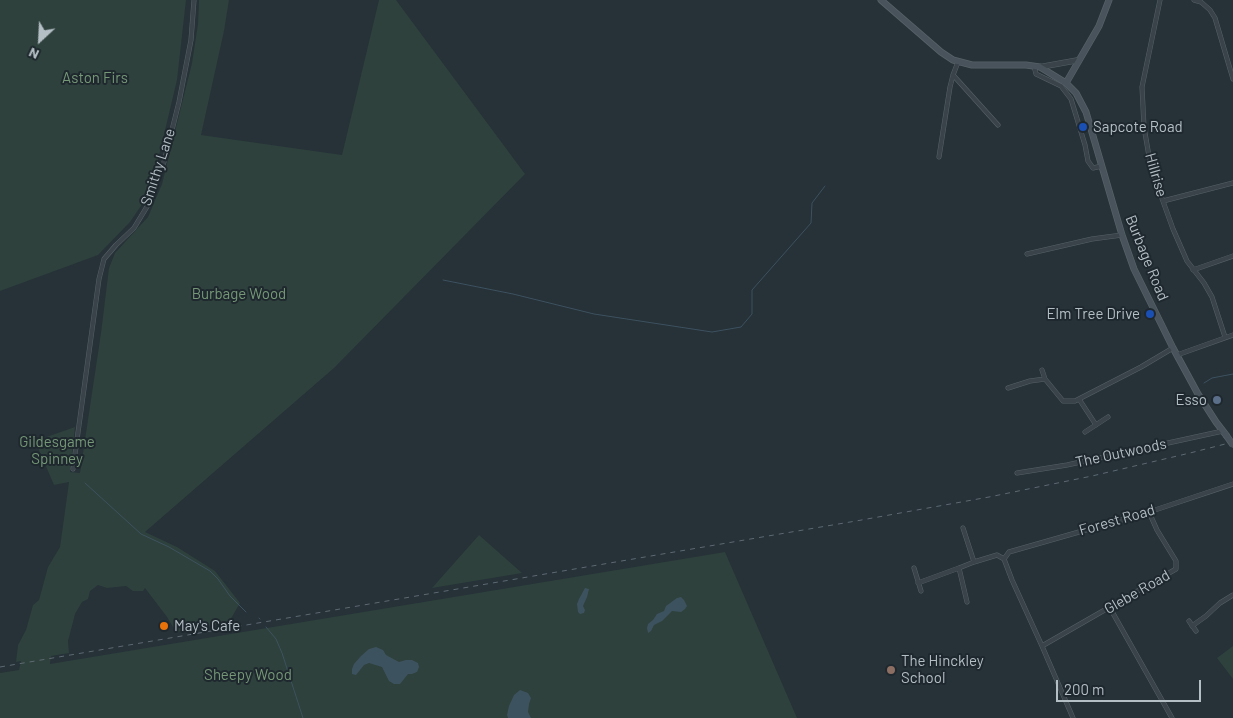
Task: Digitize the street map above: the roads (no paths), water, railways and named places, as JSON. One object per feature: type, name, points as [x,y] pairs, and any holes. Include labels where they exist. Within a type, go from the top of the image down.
[{"type":"main road","points":[[881,0],[940,52],[958,62],[972,65],[1037,66],[1066,83],[1099,26],[1109,0]]},
{"type":"main road","name":"Burbage Road","points":[[1066,83],[1076,93],[1086,112],[1122,235],[1134,268],[1198,394],[1233,445]]},
{"type":"street","name":"Smithy Lane","points":[[73,469],[99,279],[104,259],[134,228],[148,205],[164,162],[179,102],[191,40],[194,0]]},
{"type":"street","name":"Hillrise","points":[[1160,0],[1142,88],[1144,127],[1151,168],[1187,261],[1212,297],[1224,337]]},
{"type":"street","points":[[1194,0],[1201,2],[1210,10],[1215,18],[1233,79]]},
{"type":"street","points":[[1079,60],[1037,66],[1036,74],[1061,86],[1071,99],[1088,161],[1093,168],[1102,166]]},
{"type":"street","points":[[939,157],[953,75],[958,62]]},
{"type":"street","points":[[953,75],[998,125]]},
{"type":"street","points":[[1163,201],[1233,183]]},
{"type":"street","points":[[1027,254],[1088,240],[1122,235]]},
{"type":"street","points":[[1193,270],[1233,256]]},
{"type":"street","points":[[1177,355],[1233,335]]},
{"type":"street","points":[[1042,370],[1045,379],[1063,401],[1074,401],[1141,367],[1173,348]]},
{"type":"street","points":[[1008,388],[1030,381],[1045,379]]},
{"type":"street","points":[[1080,399],[1096,425]]},
{"type":"street","points":[[1085,432],[1108,418]]},
{"type":"street","name":"The Outwoods","points":[[1018,473],[1068,465],[1225,433]]},
{"type":"street","name":"Forest Road","points":[[1004,559],[1009,552],[1149,512],[1233,484]]},
{"type":"street","name":"Glebe Road","points":[[1042,646],[1176,569],[1176,561],[1157,530],[1149,512]]},
{"type":"street","points":[[963,528],[974,562]]},
{"type":"street","points":[[918,583],[997,555],[1004,559],[1073,718]]},
{"type":"street","points":[[914,568],[921,591]]},
{"type":"street","points":[[959,568],[968,602]]},
{"type":"street","points":[[1192,626],[1233,595]]},
{"type":"street","points":[[1110,608],[1172,718]]},
{"type":"street","points":[[1189,621],[1196,631]]},
{"type":"water","points":[[585,588],[589,589],[583,606],[585,610],[584,613],[580,614],[577,604]]},
{"type":"water","points":[[681,597],[687,606],[685,609],[681,612],[672,611],[662,621],[654,625],[648,633],[648,624],[657,614],[664,611],[666,606]]},
{"type":"water","points":[[376,647],[399,662],[412,660],[418,663],[417,672],[408,674],[400,684],[394,684],[389,681],[382,667],[369,663],[364,665],[356,675],[352,674],[354,664],[361,656],[369,649]]},
{"type":"water","points":[[520,690],[528,693],[531,698],[528,712],[531,718],[508,718],[509,706],[514,695]]},
{"type":"waterway","points":[[443,280],[513,294],[594,314],[712,332],[741,327],[752,314],[752,290],[811,223],[812,203],[825,186]]},
{"type":"waterway","points":[[1204,383],[1212,378],[1233,374]]},
{"type":"waterway","points":[[85,483],[141,534],[169,547],[210,571],[246,612]]},
{"type":"waterway","points":[[266,627],[276,639],[282,653],[303,718]]},
{"type":"railway","points":[[0,667],[989,497],[1092,476],[1233,442]]},
{"type":"place","name":"Sapcote Road","points":[[1083,127]]},
{"type":"place","name":"Elm Tree Drive","points":[[1150,314]]},
{"type":"place","name":"Esso","points":[[1217,400]]},
{"type":"place","name":"May's Cafe","points":[[164,626]]},
{"type":"place","name":"The Hinckley School","points":[[891,670]]},
{"type":"park label","name":"Aston Firs","points":[[95,78]]},
{"type":"park label","name":"Burbage Wood","points":[[239,294]]},
{"type":"park label","name":"Gildesgame Spinney","points":[[57,450]]},
{"type":"park label","name":"Sheepy Wood","points":[[248,675]]}]
